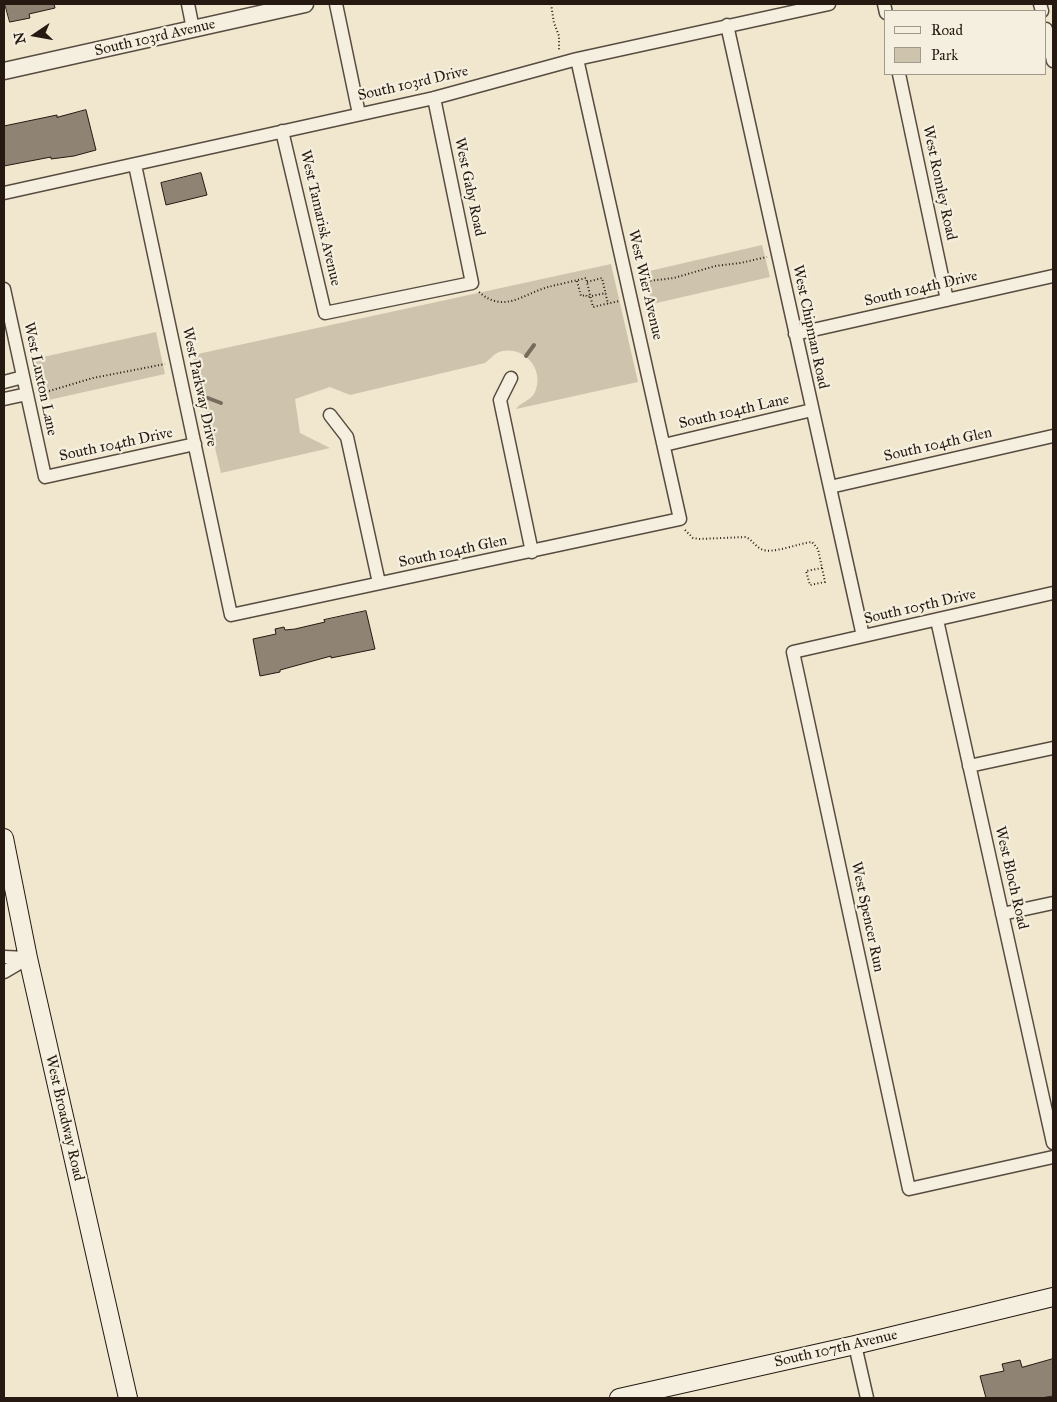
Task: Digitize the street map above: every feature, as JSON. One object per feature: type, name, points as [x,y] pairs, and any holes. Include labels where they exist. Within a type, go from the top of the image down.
[{"type":"main road","name":"West Broadway Road","points":[[4,838],[28,958],[128,1398]]},
{"type":"main road","name":"South 107th Avenue","points":[[619,1398],[855,1345],[1053,1296]]},
{"type":"street","points":[[188,4],[193,29]]},
{"type":"street","name":"South 103rd Avenue","points":[[4,71],[306,4]]},
{"type":"street","points":[[336,4],[359,114]]},
{"type":"street","name":"South 103rd Drive","points":[[4,193],[434,98],[577,59],[829,4]]},
{"type":"street","name":"West Chipman Road","points":[[727,25],[863,636]]},
{"type":"street","points":[[1047,33],[1053,61]]},
{"type":"street","name":"West Wier Avenue","points":[[577,59],[680,520]]},
{"type":"street","name":"West Romley Road","points":[[899,75],[947,300]]},
{"type":"street","name":"West Gaby Road","points":[[434,98],[472,283]]},
{"type":"street","name":"West Tamarisk Avenue","points":[[282,131],[325,313],[472,283]]},
{"type":"street","name":"West Parkway Drive","points":[[135,165],[231,615]]},
{"type":"street","name":"South 104th Drive","points":[[795,334],[1053,276]]},
{"type":"street","name":"West Luxton Lane","points":[[4,288],[23,377],[32,394],[44,477]]},
{"type":"street","points":[[4,382],[23,377]]},
{"type":"street","points":[[511,378],[500,400],[532,552]]},
{"type":"street","points":[[4,399],[32,394]]},
{"type":"street","name":"South 104th Lane","points":[[664,446],[812,410]]},
{"type":"street","points":[[330,416],[347,438],[379,584]]},
{"type":"street","name":"South 104th Glen","points":[[830,487],[1053,436]]},
{"type":"street","name":"South 104th Drive","points":[[44,477],[195,444]]},
{"type":"street","name":"South 104th Glen","points":[[231,615],[680,520]]},
{"type":"street","name":"South 105th Drive","points":[[793,652],[1053,593]]},
{"type":"street","name":"West Bloch Road","points":[[937,620],[1053,1143]]},
{"type":"street","name":"West Spencer Run","points":[[793,652],[909,1189],[1053,1157]]},
{"type":"street","points":[[969,766],[1053,748]]},
{"type":"street","points":[[1002,914],[1053,903]]},
{"type":"street","points":[[4,957],[28,958]]},
{"type":"street","points":[[4,972],[28,958]]},
{"type":"street","points":[[855,1345],[867,1398]]},
{"type":"path","points":[[551,4],[554,23],[559,36],[558,53],[561,63]]},
{"type":"path","points":[[628,284],[674,278],[715,266],[778,255]]},
{"type":"path","points":[[472,283],[478,291],[490,300],[507,303],[548,287],[586,278],[593,307],[631,298]]},
{"type":"path","points":[[587,282],[602,278],[608,304]]},
{"type":"path","points":[[577,280],[581,296],[586,295],[590,297],[606,293]]},
{"type":"path","points":[[32,394],[93,378],[128,373],[177,361]]},
{"type":"path","points":[[680,520],[682,527],[693,538],[746,537],[764,551],[812,542],[818,549],[825,582],[810,585],[806,571],[822,568]]},
{"type":"green space","points":[[762,245],[770,277],[652,304],[645,272]]},
{"type":"green space","points":[[611,264],[638,382],[516,409],[534,394],[537,376],[530,360],[515,351],[506,351],[497,353],[485,363],[350,395],[330,387],[295,399],[300,433],[330,448],[221,473],[193,355]]},
{"type":"green space","points":[[156,332],[165,374],[44,401],[34,359]]},
{"type":"building","points":[[5,4],[54,4],[55,8],[29,14],[30,18],[10,22]]},
{"type":"building","points":[[86,110],[96,150],[74,156],[51,159],[51,157],[4,166],[4,126]]},
{"type":"building","points":[[201,173],[207,195],[166,205],[161,183]]},
{"type":"building","points":[[366,611],[375,649],[331,658],[331,656],[280,670],[280,672],[260,676],[253,639],[276,634],[275,629],[284,627],[285,630],[295,629],[325,622],[324,620]]},
{"type":"building","points":[[1053,1359],[1053,1396],[1041,1398],[986,1398],[980,1376],[1004,1371],[1002,1364],[1020,1360],[1022,1367]]},
{"type":"waterway","points":[[526,356],[534,345]]},
{"type":"waterway","points":[[198,397],[205,397],[221,403]]}]
